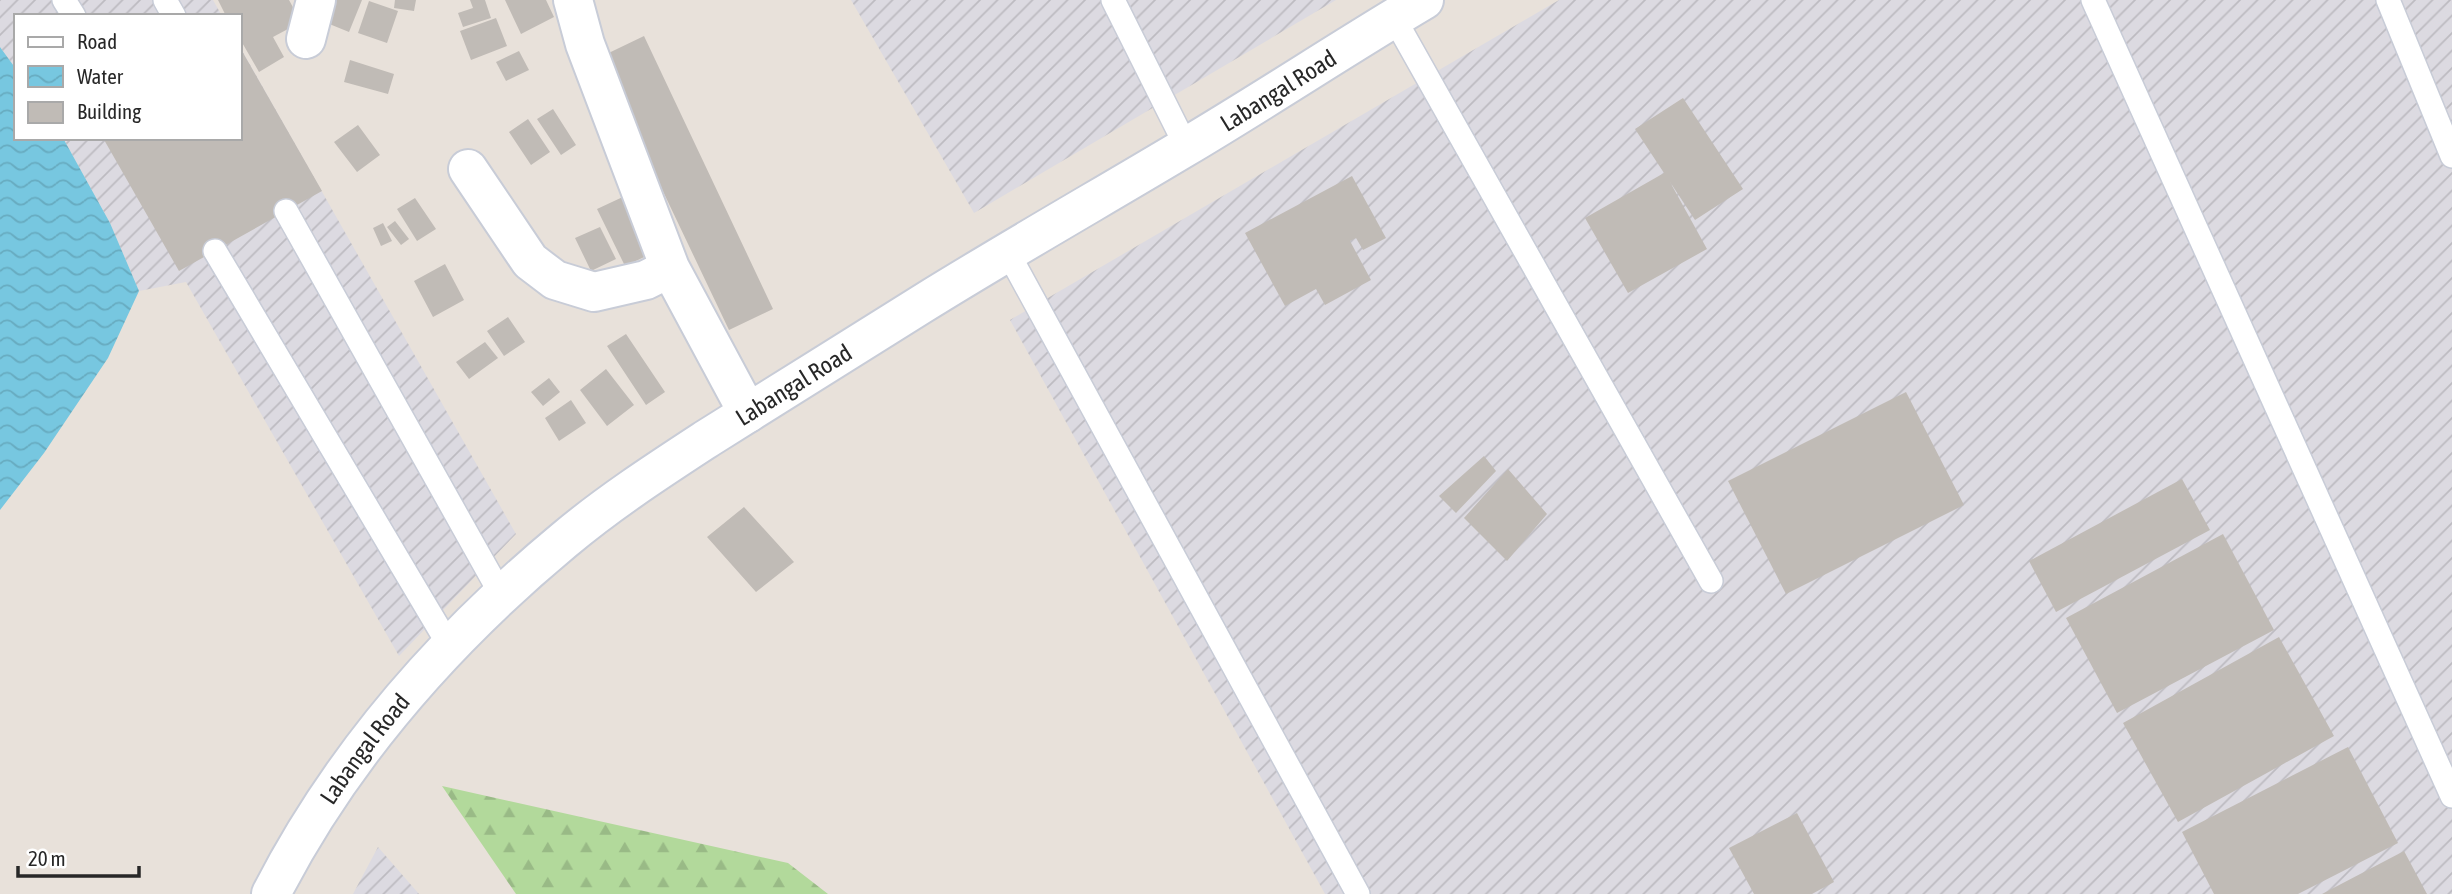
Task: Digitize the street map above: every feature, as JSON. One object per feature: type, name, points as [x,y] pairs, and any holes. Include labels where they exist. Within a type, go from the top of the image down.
[{"type":"main road","points":[[306,39],[316,0]]},
{"type":"main road","points":[[573,0],[584,44],[670,268],[748,413]]},
{"type":"main road","name":"Labangal Road","points":[[271,894],[337,783],[396,706],[450,647],[563,540],[748,413],[1007,251],[1186,146],[1409,9]]},
{"type":"main road","points":[[468,169],[530,261],[555,280],[594,292],[646,280],[670,268]]},
{"type":"lane","points":[[1113,0],[1186,146]]},
{"type":"lane","points":[[2093,0],[2452,796]]},
{"type":"lane","points":[[2388,0],[2452,156]]},
{"type":"lane","points":[[1409,9],[1712,581]]},
{"type":"lane","points":[[286,211],[502,596]]},
{"type":"lane","points":[[215,251],[450,647]]},
{"type":"lane","points":[[1007,251],[1357,894]]},
{"type":"shaded area","points":[[0,0],[213,0],[221,14],[14,14],[14,66],[0,47]]},
{"type":"shaded area","points":[[851,0],[1336,0],[974,213]]},
{"type":"shaded area","points":[[1559,0],[2452,0],[2452,894],[1325,894],[1010,320]]},
{"type":"shaded area","points":[[242,51],[516,534],[399,656],[186,282],[139,291],[110,223],[64,140],[242,140]]},
{"type":"shaded area","points":[[378,847],[419,894],[353,894]]},
{"type":"green space","points":[[442,786],[788,863],[828,894],[516,894]]},
{"type":"water","points":[[0,47],[14,66],[14,140],[64,140],[110,223],[139,291],[108,358],[44,453],[0,510]]},
{"type":"building","points":[[218,0],[289,0],[301,22],[273,37],[284,57],[259,72],[242,42],[242,14],[225,14]]},
{"type":"building","points":[[331,0],[362,0],[349,32],[322,21]]},
{"type":"building","points":[[395,0],[416,0],[414,11],[394,8]]},
{"type":"building","points":[[470,0],[485,0],[491,18],[463,27],[458,13],[473,8]]},
{"type":"building","points":[[505,0],[546,0],[554,17],[521,34]]},
{"type":"building","points":[[369,1],[398,11],[387,43],[358,33]]},
{"type":"building","points":[[496,18],[507,46],[471,60],[460,31]]},
{"type":"building","points":[[644,36],[773,309],[729,330],[659,183],[652,187],[592,61]]},
{"type":"building","points":[[242,51],[322,191],[179,271],[104,140],[242,140]]},
{"type":"building","points":[[519,51],[529,70],[506,81],[496,62]]},
{"type":"building","points":[[350,60],[394,74],[388,94],[344,82]]},
{"type":"building","points":[[1683,98],[1743,189],[1695,220],[1670,182],[1707,249],[1628,293],[1585,218],[1664,173],[1635,129]]},
{"type":"building","points":[[553,109],[576,145],[561,155],[537,119]]},
{"type":"building","points":[[528,119],[550,152],[531,165],[509,132]]},
{"type":"building","points":[[358,125],[380,155],[357,172],[334,142]]},
{"type":"building","points":[[1352,176],[1386,238],[1363,250],[1356,238],[1350,241],[1371,280],[1325,305],[1316,289],[1285,306],[1245,233]]},
{"type":"building","points":[[627,195],[655,252],[625,266],[597,209]]},
{"type":"building","points":[[415,198],[436,229],[417,241],[397,209]]},
{"type":"building","points":[[395,221],[409,239],[401,245],[387,227]]},
{"type":"building","points":[[383,223],[392,241],[381,246],[373,228]]},
{"type":"building","points":[[600,227],[616,259],[591,271],[575,238]]},
{"type":"building","points":[[445,264],[464,300],[433,317],[414,281]]},
{"type":"building","points":[[508,317],[525,342],[504,356],[487,331]]},
{"type":"building","points":[[626,334],[665,392],[646,405],[607,346]]},
{"type":"building","points":[[485,342],[498,358],[469,379],[456,362]]},
{"type":"building","points":[[606,369],[634,405],[607,426],[580,390]]},
{"type":"building","points":[[549,378],[560,392],[543,406],[531,392]]},
{"type":"building","points":[[1906,392],[1964,505],[1786,594],[1728,481]]},
{"type":"building","points":[[571,400],[586,423],[559,441],[545,418]]},
{"type":"building","points":[[1484,456],[1496,471],[1456,513],[1439,496]]},
{"type":"building","points":[[1508,469],[1547,514],[1507,561],[1464,518]]},
{"type":"building","points":[[2182,479],[2210,530],[2056,612],[2029,561]]},
{"type":"building","points":[[744,507],[794,562],[756,592],[707,537]]},
{"type":"building","points":[[2223,534],[2274,630],[2117,713],[2066,618]]},
{"type":"building","points":[[2279,637],[2334,736],[2178,822],[2123,723]]},
{"type":"building","points":[[2348,747],[2398,843],[2298,894],[2214,894],[2182,832]]},
{"type":"building","points":[[1797,813],[1834,882],[1812,894],[1754,894],[1729,848]]},
{"type":"building","points":[[2404,851],[2427,894],[2322,894]]}]
